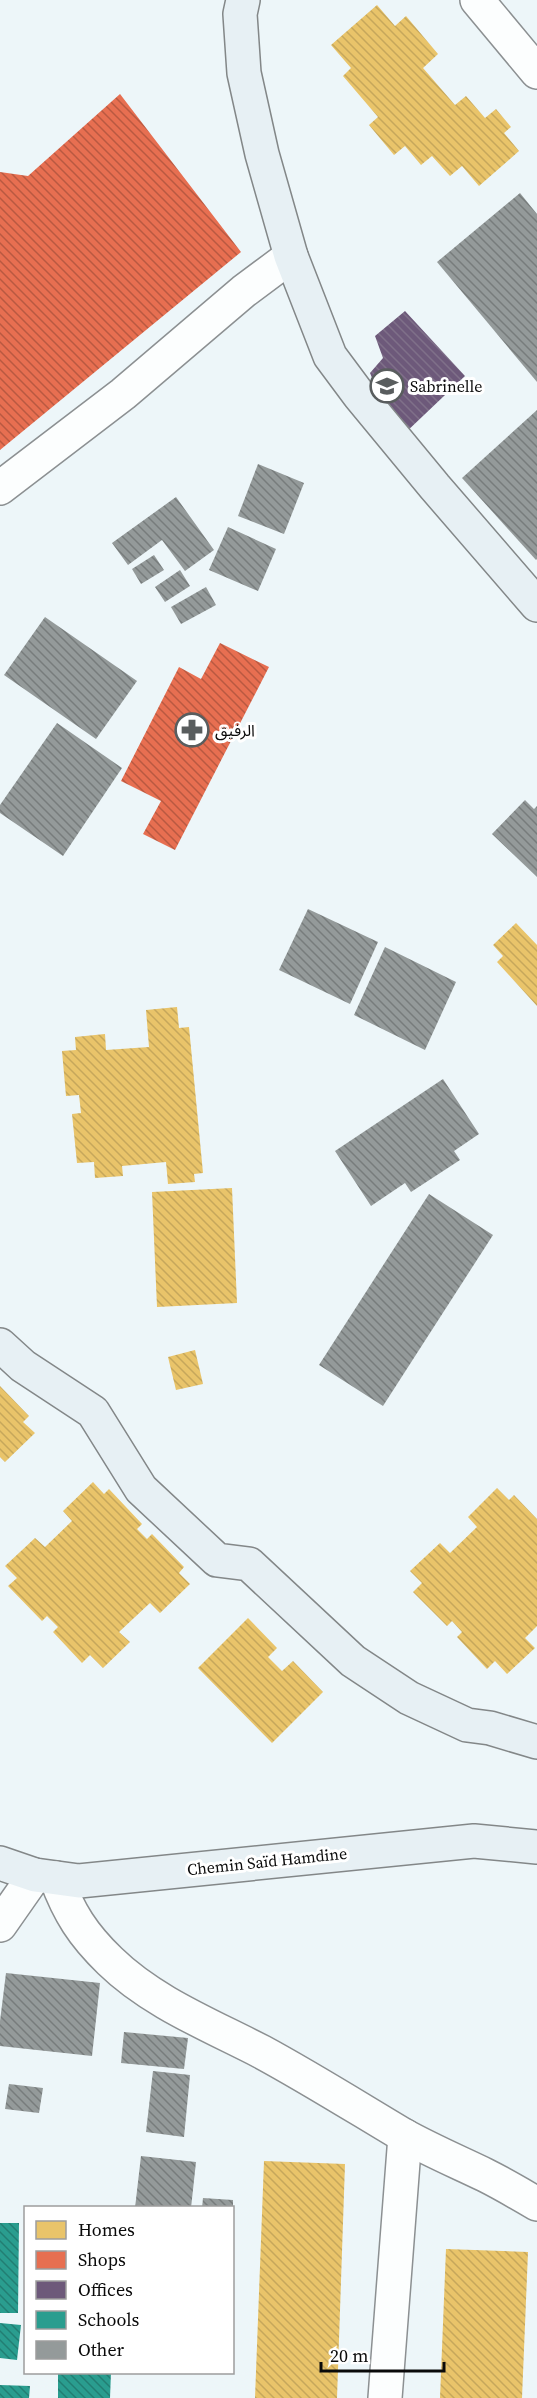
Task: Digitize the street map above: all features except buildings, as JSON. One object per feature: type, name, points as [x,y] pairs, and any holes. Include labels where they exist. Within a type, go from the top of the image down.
[{"type":"main road","points":[[243,0],[240,14],[244,73],[262,154],[291,256],[330,356],[435,487],[537,605]]},
{"type":"main road","points":[[0,1345],[23,1366],[93,1412],[141,1489],[217,1560],[249,1564],[353,1661],[409,1698],[467,1725],[490,1728],[537,1742]]},
{"type":"main road","name":"Chemin Saïd Hamdine","points":[[0,1863],[46,1876],[79,1881],[474,1841],[537,1847]]},
{"type":"street","points":[[477,0],[537,72]]},
{"type":"street","points":[[0,488],[123,394],[244,291],[291,256]]},
{"type":"street","points":[[0,1924],[46,1876],[82,1932],[111,1963],[144,1989],[354,2104],[405,2136],[489,2177],[537,2204]]},
{"type":"street","points":[[385,2398],[405,2136]]},
{"type":"place","name":"Sabrinelle","points":[[387,386]]},
{"type":"place","name":"الرفيق","points":[[192,730]]}]
